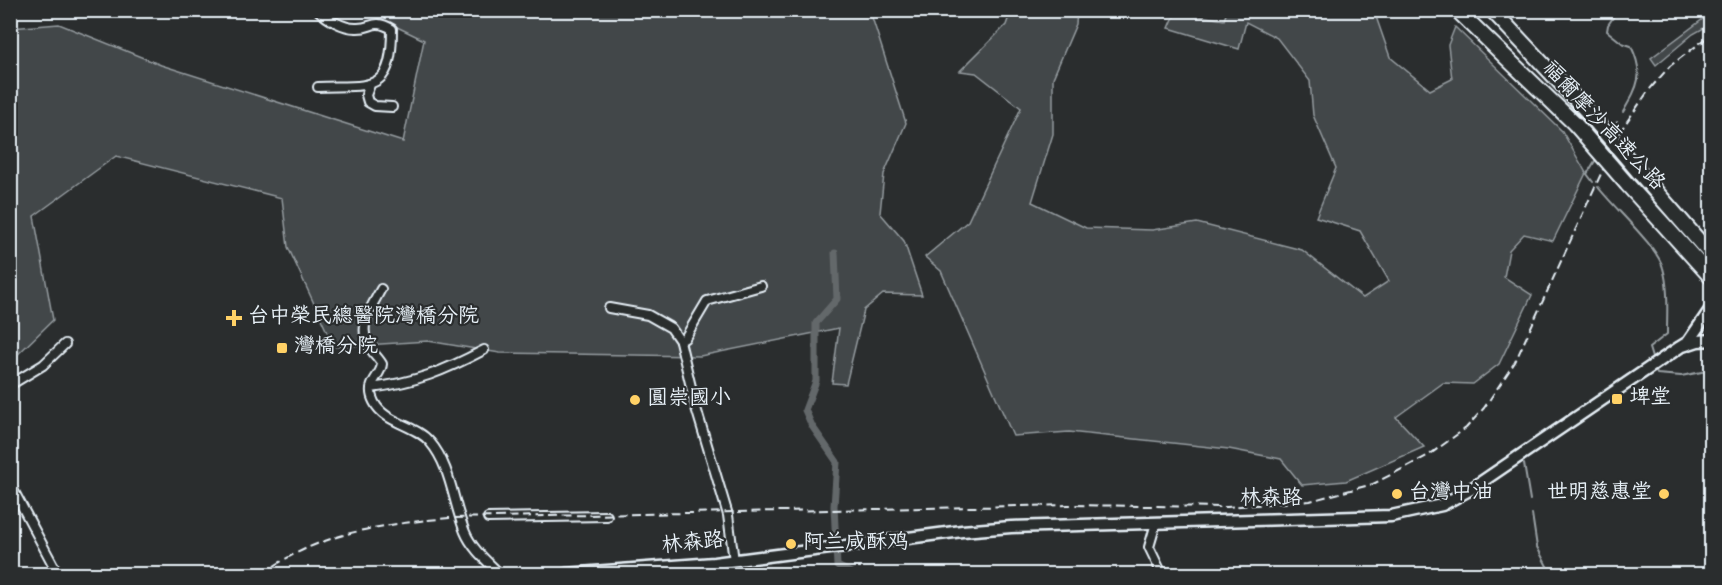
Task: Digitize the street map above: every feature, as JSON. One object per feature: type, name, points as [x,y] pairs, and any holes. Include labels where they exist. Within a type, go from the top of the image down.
[{"type":"highway","name":"福爾摩沙高速公路","points":[[1457,10],[1575,124],[1709,275]]},
{"type":"highway","name":"福爾摩沙高速公路","points":[[1492,10],[1586,109],[1712,256]]},
{"type":"main road","name":"林森路","points":[[566,574],[734,561],[1001,528],[1254,519],[1354,519],[1391,516],[1442,504],[1472,489],[1688,342],[1712,307]]},
{"type":"main road","points":[[1680,347],[1698,341],[1712,340]]},
{"type":"street","points":[[97,10],[133,12],[142,10]]},
{"type":"street","points":[[318,10],[333,22],[357,28],[372,23],[384,24],[392,29],[389,65],[385,76],[370,85],[318,87]]},
{"type":"street","points":[[370,85],[366,95],[368,102],[375,106],[392,107]]},
{"type":"street","points":[[680,341],[686,338],[707,301],[760,286]]},
{"type":"street","points":[[381,289],[368,312],[364,333],[366,342],[382,364],[382,369],[373,380],[371,388],[374,402],[389,418],[416,430],[430,442],[441,460],[466,534],[475,549],[500,574]]},
{"type":"street","points":[[609,308],[648,315],[671,328],[680,341],[696,408],[728,515],[734,561]]},
{"type":"street","points":[[10,385],[43,365],[65,344]]},
{"type":"street","points":[[371,388],[401,384],[430,376],[484,350]]},
{"type":"street","points":[[10,484],[58,574]]},
{"type":"street","points":[[488,518],[607,516]]},
{"type":"street","points":[[1155,523],[1149,547],[1162,574]]},
{"type":"shaded area","points":[[364,11],[870,11],[906,123],[884,174],[880,213],[904,241],[922,295],[883,294],[864,310],[846,384],[832,383],[839,328],[700,356],[500,353],[428,341],[334,347],[288,247],[282,198],[116,156],[34,216],[53,320],[11,361],[11,28],[59,24],[161,65],[403,142],[424,40]]},
{"type":"shaded area","points":[[1011,11],[1077,11],[1076,24],[1053,78],[1053,134],[1032,202],[1086,228],[1152,230],[1197,223],[1302,250],[1363,298],[1389,281],[1360,231],[1316,217],[1336,168],[1313,115],[1310,81],[1277,38],[1246,22],[1239,49],[1169,28],[1176,12],[1224,20],[1227,11],[1374,11],[1390,57],[1430,90],[1452,79],[1448,45],[1455,27],[1562,131],[1586,173],[1553,241],[1524,234],[1509,250],[1504,277],[1532,295],[1499,364],[1473,384],[1443,383],[1396,417],[1424,447],[1346,481],[1302,485],[1281,459],[1229,449],[1069,432],[1013,436],[941,271],[925,257],[968,221],[1021,108],[976,73],[960,71],[1006,25]]},
{"type":"shaded area","points":[[1711,13],[1711,24],[1693,34],[1656,65],[1651,58]]},
{"type":"waterway","points":[[1618,10],[1608,25],[1607,31],[1622,43],[1631,46],[1639,73],[1633,95],[1623,112]]},
{"type":"waterway","points":[[1611,133],[1617,122]]},
{"type":"waterway","points":[[1593,182],[1587,174],[1598,156]]},
{"type":"waterway","points":[[1598,187],[1653,249],[1663,268],[1667,292],[1667,334],[1649,348],[1653,361]]},
{"type":"waterway","points":[[835,253],[837,299],[816,323],[816,381],[805,410],[812,426],[837,462],[834,506],[837,566],[853,574]]},
{"type":"waterway","points":[[1655,369],[1657,374],[1681,376],[1712,370]]},
{"type":"waterway","points":[[1524,464],[1530,500]]},
{"type":"waterway","points":[[1532,514],[1537,547],[1551,574]]},
{"type":"railway","points":[[263,574],[305,549],[328,540],[376,528],[449,518],[1068,505],[1227,507],[1310,501],[1373,484],[1429,455],[1466,428],[1484,408],[1515,362],[1621,130],[1649,90],[1670,66],[1712,34]]},
{"type":"place","name":"台中榮民總醫院灣橋分院","points":[[234,318]]},
{"type":"place","name":"灣橋分院","points":[[282,348]]},
{"type":"place","name":"埤堂","points":[[1617,399]]},
{"type":"place","name":"圓崇國小","points":[[635,400]]},
{"type":"place","name":"台灣中油","points":[[1397,494]]},
{"type":"place","name":"世明慈惠堂","points":[[1664,494]]},
{"type":"place","name":"阿兰咸酥鸡","points":[[791,544]]}]
